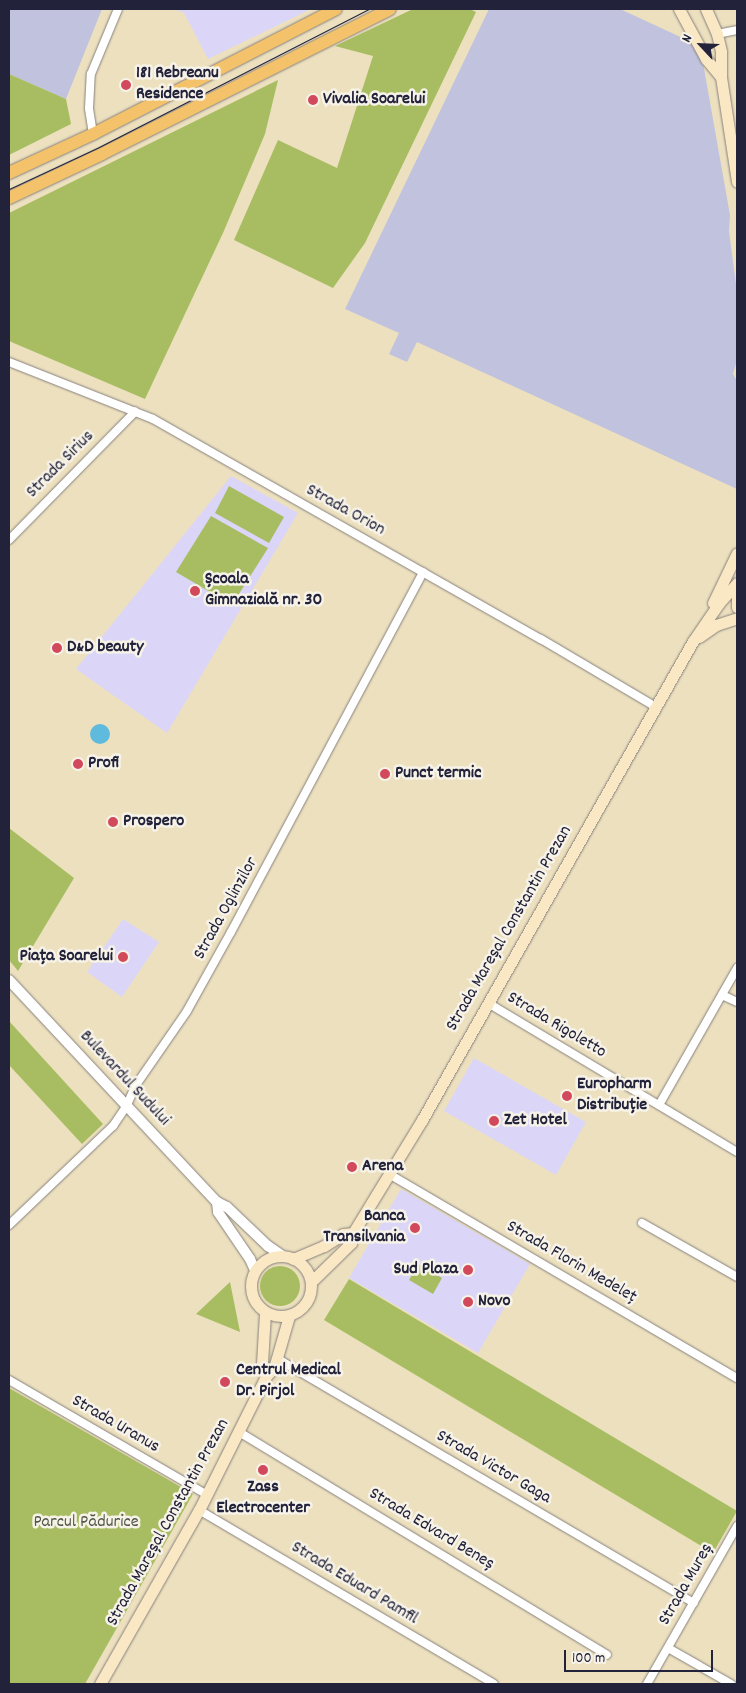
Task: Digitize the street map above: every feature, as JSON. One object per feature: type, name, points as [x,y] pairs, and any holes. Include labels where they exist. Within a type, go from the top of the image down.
[{"type":"main road","points":[[9,174],[93,134],[336,9]]},
{"type":"main road","points":[[9,198],[102,154],[390,9]]},
{"type":"main road","points":[[679,9],[706,59],[721,77]]},
{"type":"main road","points":[[706,9],[717,34],[721,52],[721,77],[737,182]]},
{"type":"main road","points":[[695,638],[737,553]]},
{"type":"main road","name":"Strada Mareșal Constantin Prezan","points":[[311,1282],[351,1243],[353,1233],[488,1003],[695,638],[719,603],[737,583]]},
{"type":"main road","points":[[737,588],[737,607]]},
{"type":"main road","name":"Strada Mareșal Constantin Prezan","points":[[695,638],[716,625],[737,618]]},
{"type":"main road","points":[[288,1257],[302,1264],[311,1282],[308,1299],[303,1307],[289,1316],[273,1316],[265,1313],[258,1307],[250,1289],[255,1270],[267,1259],[288,1257],[324,1246],[342,1234],[353,1233]]},
{"type":"main road","points":[[265,1313],[262,1364],[266,1376]]},
{"type":"main road","name":"Strada Mareșal Constantin Prezan","points":[[100,1684],[199,1510],[266,1376],[274,1368],[289,1316]]},
{"type":"street","points":[[93,134],[89,108],[91,74],[118,9]]},
{"type":"street","points":[[717,34],[737,30]]},
{"type":"street","name":"Strada Orion","points":[[9,362],[152,419],[423,572],[656,707]]},
{"type":"street","name":"Strada Sirius","points":[[9,540],[135,412]]},
{"type":"street","name":"Strada Oglinzilor","points":[[9,1226],[48,1191],[113,1126],[126,1107],[136,1085],[187,1011],[280,844],[423,572]]},
{"type":"street","points":[[659,1106],[737,968]]},
{"type":"street","name":"Bulevardul Sudului","points":[[9,980],[217,1202],[227,1207],[268,1246],[288,1257]]},
{"type":"street","points":[[722,994],[737,1002]]},
{"type":"street","name":"Strada Rigoletto","points":[[488,1003],[737,1152]]},
{"type":"street","name":"Strada Florin Medeleț","points":[[389,1174],[737,1378]]},
{"type":"street","name":"Bulevardul Sudului","points":[[217,1202],[218,1212],[250,1259],[255,1270]]},
{"type":"street","points":[[642,1223],[737,1277]]},
{"type":"street","name":"Strada Victor Gaga","points":[[278,1359],[694,1604]]},
{"type":"street","name":"Strada Uranus","points":[[9,1380],[207,1495]]},
{"type":"street","name":"Strada Edvard Beneș","points":[[239,1432],[607,1655]]},
{"type":"street","name":"Strada Eduard Pamfil","points":[[199,1510],[494,1684]]},
{"type":"street","name":"Strada Mureș","points":[[647,1684],[737,1526]]},
{"type":"street","points":[[668,1648],[732,1684]]},
{"type":"shaded area","points":[[9,9],[102,9],[66,99],[9,74]]},
{"type":"shaded area","points":[[174,9],[311,9],[208,59],[184,13]]},
{"type":"shaded area","points":[[489,9],[620,9],[700,46],[730,215],[729,231],[737,292],[737,360],[733,374],[737,381],[737,489],[417,342],[407,362],[389,354],[399,333],[345,309]]},
{"type":"shaded area","name":"Școala Gimnazială nr. 30","points":[[231,476],[298,513],[167,733],[76,669]]},
{"type":"shaded area","name":"Piața Soarelui","points":[[123,919],[159,942],[122,997],[87,972]]},
{"type":"shaded area","points":[[474,1058],[586,1122],[556,1175],[444,1111]]},
{"type":"shaded area","points":[[401,1189],[530,1264],[478,1353],[349,1278]]},
{"type":"green space","points":[[413,9],[470,9],[476,12],[365,243],[333,288],[234,240],[278,140],[337,168],[373,56],[335,46]]},
{"type":"green space","points":[[9,74],[66,99],[71,124],[9,155]]},
{"type":"green space","points":[[278,80],[265,134],[223,233],[145,399],[9,341],[9,213]]},
{"type":"green space","points":[[229,486],[284,517],[269,543],[215,513]]},
{"type":"green space","points":[[211,516],[268,548],[232,605],[176,572]]},
{"type":"green space","points":[[9,828],[74,878],[18,971],[9,960]]},
{"type":"green space","points":[[9,1021],[103,1124],[82,1144],[9,1065]]},
{"type":"green space","points":[[418,1264],[442,1278],[433,1294],[409,1280]]},
{"type":"green space","points":[[280,1266],[294,1272],[300,1286],[294,1300],[280,1306],[266,1300],[260,1286],[266,1272]]},
{"type":"green space","points":[[349,1279],[737,1511],[713,1553],[324,1320]]},
{"type":"green space","points":[[230,1282],[240,1332],[196,1314]]},
{"type":"green space","name":"Parcul Pădurice","points":[[9,1388],[193,1494],[85,1684],[9,1684]]},
{"type":"water","points":[[100,724],[107,727],[110,734],[107,741],[100,744],[93,741],[90,734],[93,727]]},
{"type":"tram line","points":[[9,189],[99,147],[369,9]]},
{"type":"place","name":"181 Rebreanu Residence","points":[[126,85]]},
{"type":"place","name":"Vivalia Soarelui","points":[[313,100]]},
{"type":"place","name":"Școala Gimnazială nr. 30","points":[[195,591]]},
{"type":"place","name":"D&D beauty","points":[[57,648]]},
{"type":"place","name":"Profi","points":[[78,764]]},
{"type":"place","name":"Punct termic","points":[[385,774]]},
{"type":"place","name":"Prospero","points":[[113,822]]},
{"type":"place","name":"Piața Soarelui","points":[[123,957]]},
{"type":"place","name":"Europharm Distribuție","points":[[567,1096]]},
{"type":"place","name":"Zet Hotel","points":[[494,1121]]},
{"type":"place","name":"Arena","points":[[352,1167]]},
{"type":"place","name":"Banca Transilvania","points":[[415,1228]]},
{"type":"place","name":"Sud Plaza","points":[[468,1270]]},
{"type":"place","name":"Novo","points":[[468,1302]]},
{"type":"place","name":"Centrul Medical Dr. Pirjol","points":[[225,1382]]},
{"type":"place","name":"Zass Electrocenter","points":[[263,1470]]}]
